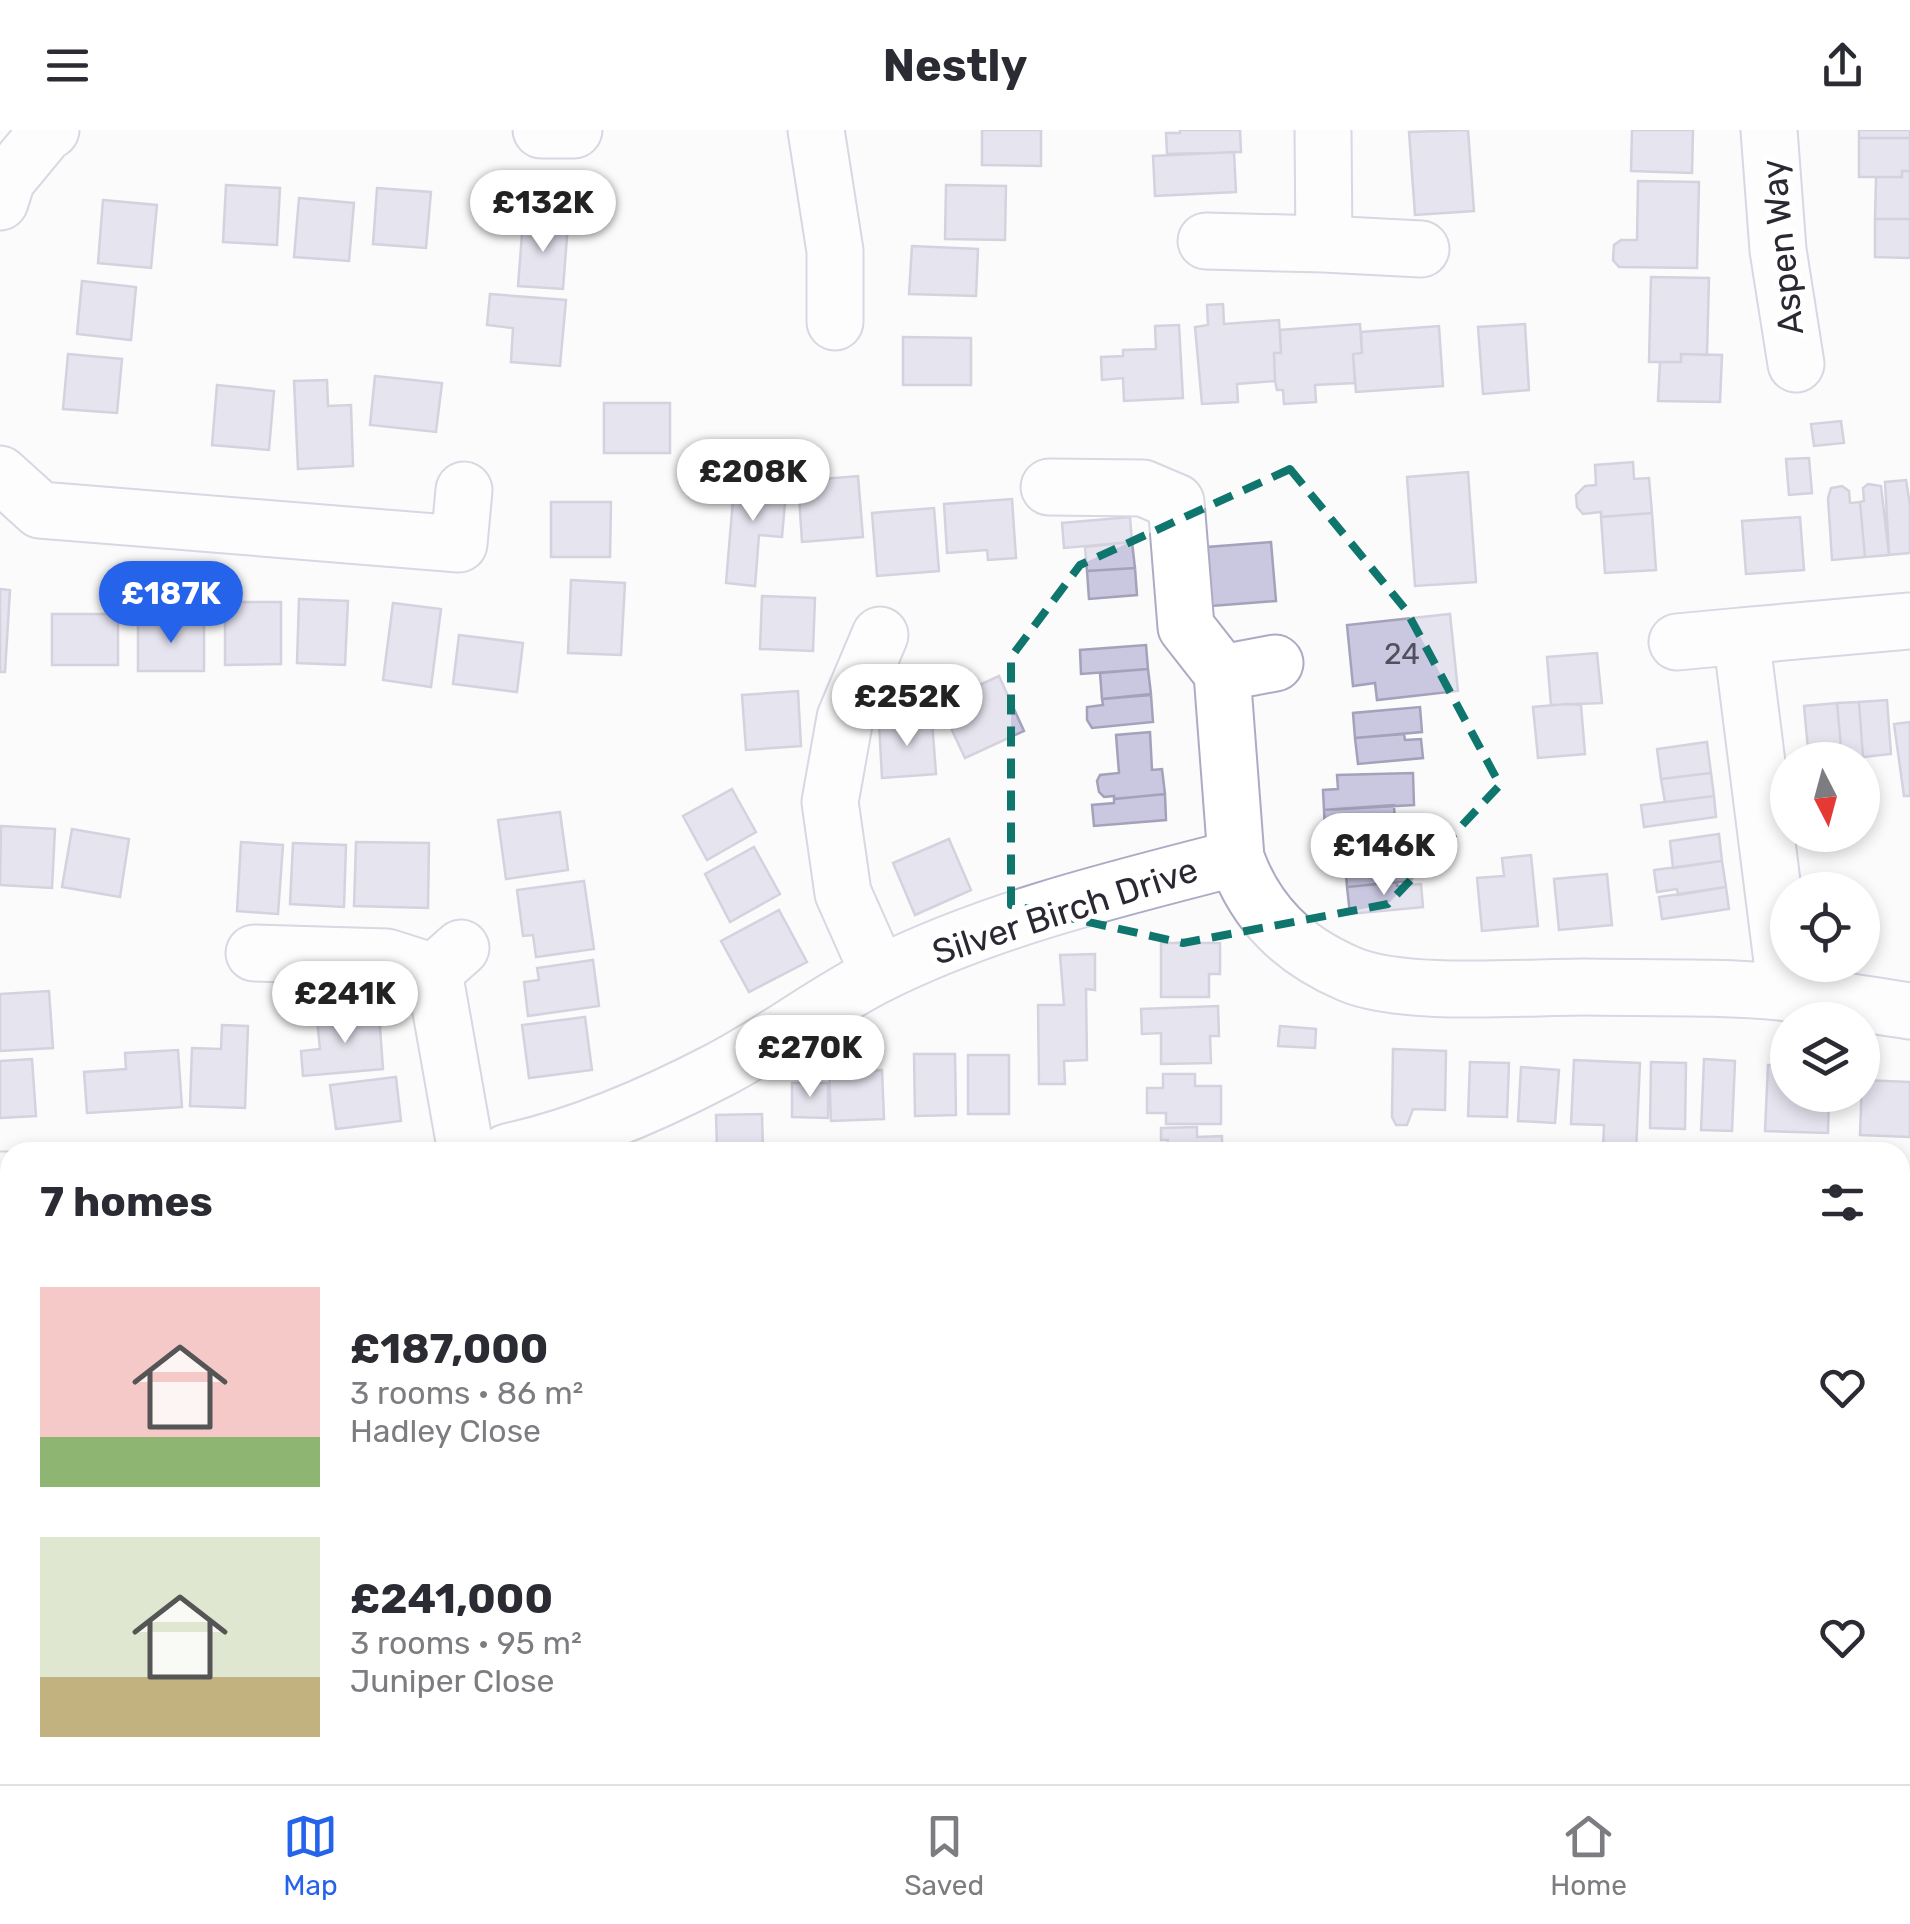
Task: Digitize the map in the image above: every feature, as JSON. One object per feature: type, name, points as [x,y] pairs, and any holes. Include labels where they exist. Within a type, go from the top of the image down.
[{"type":"street","points":[[0,202],[7,180],[52,130]]},
{"type":"street","points":[[541,130],[574,130]]},
{"type":"street","points":[[816,130],[835,251],[835,322]]},
{"type":"street","points":[[1322,130],[1324,244]]},
{"type":"street","name":"Aspen Way","points":[[1769,130],[1778,250],[1796,364]]},
{"type":"street","points":[[1206,241],[1421,249]]},
{"type":"street","points":[[0,474],[40,510],[459,544],[464,490]]},
{"type":"street","points":[[1049,487],[1143,488],[1176,502],[1186,627],[1222,673],[1236,858]]},
{"type":"street","points":[[1677,642],[1910,621]]},
{"type":"street","points":[[879,974],[843,894],[830,802],[845,718],[880,635]]},
{"type":"street","points":[[1741,636],[1786,992]]},
{"type":"street","points":[[1222,673],[1275,663]]},
{"type":"street","name":"Silver Birch Drive","points":[[541,1142],[598,1125],[719,1070],[879,974],[968,934],[1097,894],[1236,858],[1261,911],[1293,940],[1351,975],[1395,984],[1453,987],[1786,992],[1910,1011]]},
{"type":"street","points":[[254,952],[447,960],[465,1142]]},
{"type":"highlighted area","points":[[1290,469],[1406,610],[1500,785],[1388,904],[1183,943],[1011,905],[1011,657],[1080,565]]},
{"type":"building","points":[[982,130],[1041,130],[1041,166],[982,165]]},
{"type":"building","points":[[1240,130],[1241,152],[1167,154],[1166,133]]},
{"type":"building","points":[[1468,130],[1474,211],[1415,215],[1409,132]]},
{"type":"building","points":[[1632,130],[1693,130],[1692,173],[1631,171]]},
{"type":"building","points":[[1859,130],[1910,130],[1910,138],[1859,138]]},
{"type":"building","points":[[1859,138],[1910,138],[1910,171],[1902,171],[1902,177],[1859,177]]},
{"type":"building","points":[[1234,152],[1236,192],[1155,196],[1153,156]]},
{"type":"building","points":[[1902,171],[1910,171],[1910,219],[1875,219],[1876,177],[1902,177]]},
{"type":"building","points":[[1638,181],[1699,182],[1697,268],[1619,267],[1613,260],[1614,245],[1621,240],[1637,240]]},
{"type":"building","points":[[226,185],[280,188],[277,245],[223,242]]},
{"type":"building","points":[[946,185],[1006,186],[1005,240],[945,239]]},
{"type":"building","points":[[377,188],[431,192],[426,248],[373,244]]},
{"type":"building","points":[[299,198],[354,203],[349,261],[294,257]]},
{"type":"building","points":[[103,200],[157,205],[151,268],[98,263]]},
{"type":"building","points":[[1875,219],[1910,219],[1910,258],[1875,257]]},
{"type":"building","points":[[523,221],[568,224],[563,289],[518,286]]},
{"type":"building","points":[[912,246],[978,249],[976,296],[909,294]]},
{"type":"building","points":[[1651,277],[1709,278],[1707,355],[1681,354],[1681,362],[1649,362]]},
{"type":"building","points":[[82,281],[136,287],[131,340],[77,334]]},
{"type":"building","points":[[490,294],[566,300],[560,366],[511,362],[513,328],[487,325]]},
{"type":"building","points":[[1223,304],[1224,324],[1279,320],[1281,353],[1274,353],[1275,381],[1237,384],[1238,402],[1202,404],[1195,327],[1208,325],[1207,305]]},
{"type":"building","points":[[1360,324],[1362,353],[1353,354],[1355,383],[1315,385],[1316,402],[1284,404],[1283,390],[1277,390],[1275,381],[1274,353],[1281,353],[1280,330]]},
{"type":"building","points":[[1525,324],[1529,390],[1483,394],[1478,327]]},
{"type":"building","points":[[1179,325],[1183,398],[1124,401],[1123,378],[1102,380],[1101,357],[1123,356],[1123,350],[1156,349],[1155,326]]},
{"type":"building","points":[[1439,326],[1443,386],[1356,392],[1353,354],[1362,353],[1361,332]]},
{"type":"building","points":[[903,337],[971,338],[971,385],[903,385]]},
{"type":"building","points":[[68,354],[122,359],[117,413],[63,409]]},
{"type":"building","points":[[1681,354],[1722,355],[1720,402],[1658,401],[1660,362],[1681,362]]},
{"type":"building","points":[[375,376],[442,383],[436,432],[370,425]]},
{"type":"building","points":[[327,380],[328,406],[351,405],[353,466],[298,469],[294,381]]},
{"type":"building","points":[[217,385],[274,391],[269,450],[212,445]]},
{"type":"building","points":[[604,403],[670,403],[670,453],[604,453]]},
{"type":"building","points":[[1841,421],[1844,443],[1814,446],[1811,424]]},
{"type":"building","points":[[1809,458],[1812,493],[1789,495],[1786,459]]},
{"type":"building","points":[[1633,462],[1634,479],[1649,478],[1652,513],[1601,517],[1601,512],[1583,514],[1577,507],[1576,495],[1585,486],[1596,485],[1595,465]]},
{"type":"building","points":[[1468,472],[1476,582],[1415,586],[1407,477]]},
{"type":"building","points":[[735,476],[787,480],[782,537],[759,535],[755,586],[726,583]]},
{"type":"building","points":[[858,476],[863,537],[802,542],[798,481]]},
{"type":"building","points":[[1906,480],[1910,553],[1889,555],[1885,482]]},
{"type":"building","points":[[1868,484],[1881,486],[1889,555],[1865,557],[1860,502],[1864,501],[1863,488]]},
{"type":"building","points":[[1842,486],[1849,491],[1850,503],[1860,502],[1865,557],[1832,560],[1828,498],[1831,488]]},
{"type":"building","points":[[1012,499],[1016,558],[988,560],[987,550],[947,553],[944,504]]},
{"type":"building","points":[[551,502],[611,502],[610,557],[551,557]]},
{"type":"building","points":[[934,508],[939,571],[877,576],[872,513]]},
{"type":"building","points":[[1652,513],[1656,570],[1605,573],[1601,517]]},
{"type":"building","points":[[1130,517],[1132,542],[1064,548],[1062,523]]},
{"type":"building","points":[[1800,517],[1804,570],[1746,574],[1742,521]]},
{"type":"building","points":[[1132,542],[1135,568],[1087,571],[1085,547]]},
{"type":"building","points":[[1271,542],[1276,601],[1199,607],[1194,548]]},
{"type":"building","points":[[1135,568],[1137,595],[1089,599],[1087,571]]},
{"type":"building","points":[[571,580],[625,583],[621,655],[568,653]]},
{"type":"building","points":[[0,589],[10,590],[5,672],[0,672]]},
{"type":"building","points":[[762,596],[815,598],[813,651],[760,649]]},
{"type":"building","points":[[299,599],[348,601],[345,665],[297,663]]},
{"type":"building","points":[[225,602],[281,602],[281,664],[225,665]]},
{"type":"building","points":[[393,603],[441,609],[431,687],[383,680]]},
{"type":"building","points":[[52,614],[118,614],[118,665],[52,665]]},
{"type":"building","points":[[1450,614],[1458,691],[1377,700],[1375,683],[1353,686],[1347,625]]},
{"type":"building","points":[[138,621],[204,621],[204,671],[138,671]]},
{"type":"building","points":[[459,635],[523,643],[517,692],[453,684]]},
{"type":"building","points":[[1146,645],[1148,669],[1081,674],[1080,650]]},
{"type":"building","points":[[1597,653],[1602,703],[1551,705],[1547,657]]},
{"type":"building","points":[[1148,669],[1151,694],[1102,699],[1100,673]]},
{"type":"building","points":[[999,676],[1024,731],[965,758],[943,711],[976,696],[973,688]]},
{"type":"building","points":[[798,691],[801,746],[746,750],[742,695]]},
{"type":"building","points":[[1151,695],[1153,722],[1092,728],[1087,720],[1087,707],[1103,705],[1102,699]]},
{"type":"building","points":[[1887,700],[1891,754],[1880,755],[1880,742],[1862,742],[1859,702]]},
{"type":"building","points":[[1859,702],[1862,742],[1841,742],[1837,703]]},
{"type":"building","points":[[1837,703],[1841,742],[1807,742],[1804,706]]},
{"type":"building","points":[[1581,705],[1585,754],[1538,758],[1533,707]]},
{"type":"building","points":[[1420,707],[1422,732],[1355,738],[1353,713]]},
{"type":"building","points":[[932,720],[936,774],[882,778],[879,723]]},
{"type":"building","points":[[1910,722],[1910,796],[1904,796],[1894,724]]},
{"type":"building","points":[[1150,732],[1152,770],[1162,769],[1165,794],[1104,797],[1097,781],[1100,775],[1119,773],[1116,735]]},
{"type":"building","points":[[1404,734],[1405,740],[1421,739],[1423,758],[1358,764],[1355,738]]},
{"type":"building","points":[[1707,742],[1711,773],[1661,779],[1657,749]]},
{"type":"building","points":[[1413,773],[1414,805],[1324,810],[1323,790],[1338,789],[1337,775]]},
{"type":"building","points":[[1711,773],[1714,796],[1665,802],[1661,779]]},
{"type":"building","points":[[732,789],[756,832],[707,860],[683,816]]},
{"type":"building","points":[[1165,794],[1166,820],[1094,826],[1092,805]]},
{"type":"building","points":[[1714,796],[1716,817],[1644,827],[1641,805]]},
{"type":"building","points":[[1394,805],[1396,849],[1344,852],[1343,843],[1326,844],[1324,810]]},
{"type":"building","points":[[560,812],[568,870],[506,879],[498,820]]},
{"type":"building","points":[[1,826],[55,829],[52,888],[0,885]]},
{"type":"building","points":[[72,829],[129,839],[120,897],[62,887]]},
{"type":"building","points":[[1719,834],[1722,861],[1673,868],[1670,841]]},
{"type":"building","points":[[949,839],[971,890],[915,915],[893,863]]},
{"type":"building","points":[[241,842],[283,845],[278,914],[237,911]]},
{"type":"building","points":[[356,842],[429,843],[428,908],[354,906]]},
{"type":"building","points":[[293,843],[346,845],[344,907],[290,904]]},
{"type":"building","points":[[754,847],[780,894],[730,922],[705,874]]},
{"type":"building","points":[[1531,855],[1538,926],[1482,931],[1477,878],[1504,876],[1502,858]]},
{"type":"building","points":[[1394,858],[1415,866],[1411,881],[1347,887],[1345,862]]},
{"type":"building","points":[[1722,861],[1726,887],[1678,895],[1677,889],[1657,892],[1654,870]]},
{"type":"building","points":[[1607,874],[1612,925],[1559,930],[1554,879]]},
{"type":"building","points":[[584,881],[594,949],[536,957],[533,935],[523,936],[517,890]]},
{"type":"building","points":[[1397,882],[1397,886],[1421,884],[1423,907],[1350,914],[1347,887]]},
{"type":"building","points":[[1726,887],[1729,909],[1662,919],[1659,897]]},
{"type":"building","points":[[779,910],[807,962],[749,992],[721,941]]},
{"type":"building","points":[[1161,943],[1220,943],[1220,974],[1209,974],[1209,997],[1161,997]]},
{"type":"building","points":[[1095,954],[1095,990],[1086,989],[1087,1060],[1064,1061],[1065,1084],[1039,1084],[1038,1005],[1064,1005],[1060,955]]},
{"type":"building","points":[[593,960],[599,1006],[528,1016],[524,982],[539,980],[537,968]]},
{"type":"building","points":[[49,991],[53,1048],[0,1051],[0,994]]},
{"type":"building","points":[[1218,1006],[1219,1036],[1210,1036],[1211,1063],[1161,1064],[1161,1033],[1142,1034],[1141,1009]]},
{"type":"building","points":[[379,1014],[383,1069],[303,1076],[301,1051],[320,1049],[317,1019]]},
{"type":"building","points":[[585,1017],[592,1070],[529,1078],[522,1025]]},
{"type":"building","points":[[222,1025],[248,1026],[245,1108],[190,1106],[192,1048],[221,1049]]},
{"type":"building","points":[[1280,1026],[1316,1029],[1315,1048],[1278,1046]]},
{"type":"building","points":[[1393,1049],[1446,1051],[1445,1110],[1413,1109],[1407,1125],[1396,1125],[1392,1117]]},
{"type":"building","points":[[178,1050],[182,1107],[87,1113],[84,1072],[126,1069],[125,1053]]},
{"type":"building","points":[[914,1054],[955,1054],[956,1115],[915,1116]]},
{"type":"building","points":[[968,1055],[1009,1055],[1009,1114],[968,1114]]},
{"type":"building","points":[[32,1059],[36,1116],[0,1118],[0,1061]]},
{"type":"building","points":[[1704,1059],[1735,1061],[1732,1131],[1701,1130]]},
{"type":"building","points":[[1574,1060],[1640,1063],[1636,1142],[1603,1142],[1604,1125],[1571,1124]]},
{"type":"building","points":[[1470,1062],[1509,1063],[1507,1117],[1468,1116]]},
{"type":"building","points":[[1651,1062],[1686,1063],[1685,1129],[1650,1128]]},
{"type":"building","points":[[854,1063],[855,1072],[882,1070],[884,1119],[831,1121],[829,1064]]},
{"type":"building","points":[[1768,1065],[1770,1112],[1829,1112],[1828,1133],[1765,1131]]},
{"type":"building","points":[[1521,1067],[1559,1070],[1555,1123],[1518,1121]]},
{"type":"building","points":[[1163,1074],[1195,1074],[1195,1086],[1221,1086],[1221,1124],[1166,1124],[1166,1113],[1147,1113],[1147,1088],[1163,1088]]},
{"type":"building","points":[[396,1077],[401,1121],[336,1129],[330,1085]]},
{"type":"building","points":[[1880,1081],[1910,1082],[1910,1137],[1860,1135],[1861,1112],[1880,1112]]},
{"type":"building","points":[[792,1083],[828,1083],[828,1118],[792,1117]]},
{"type":"building","points":[[762,1114],[763,1142],[717,1142],[716,1115]]},
{"type":"building","points":[[1197,1127],[1197,1137],[1222,1136],[1222,1142],[1168,1142],[1161,1140],[1161,1128]]}]
